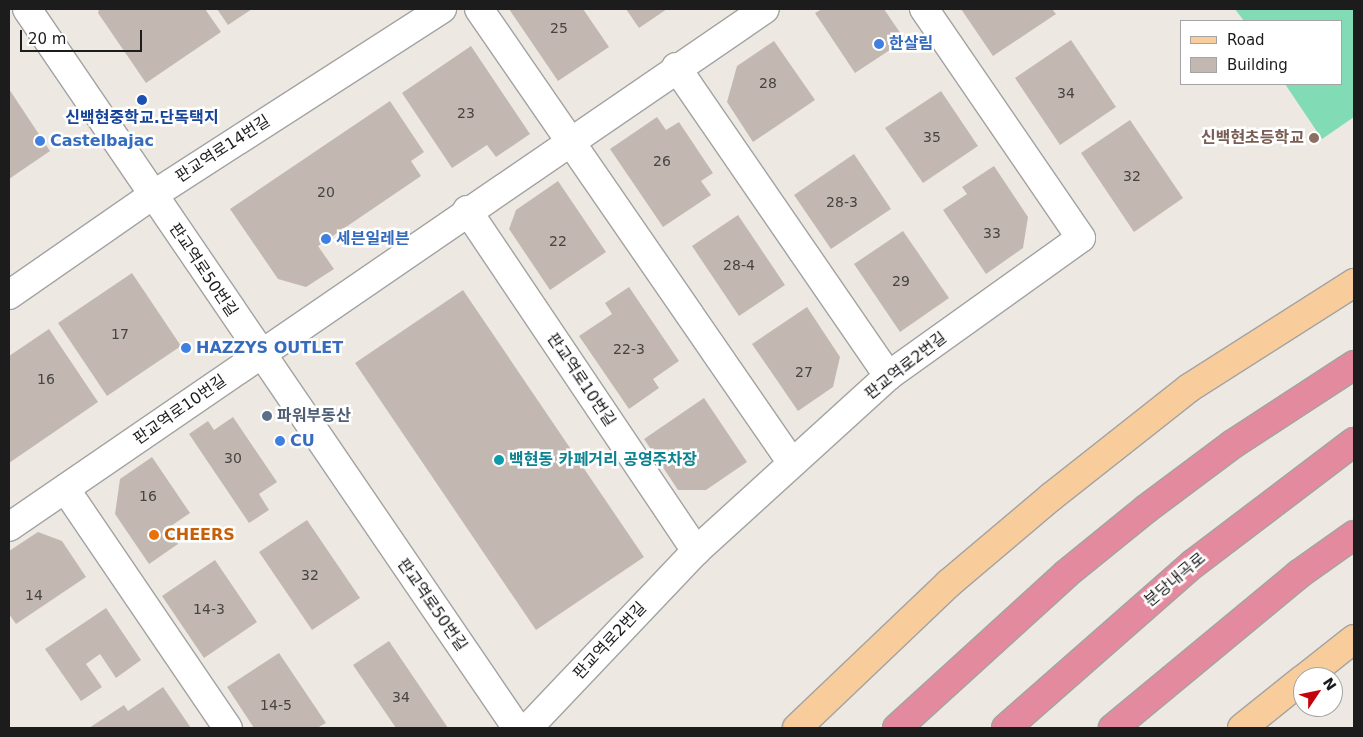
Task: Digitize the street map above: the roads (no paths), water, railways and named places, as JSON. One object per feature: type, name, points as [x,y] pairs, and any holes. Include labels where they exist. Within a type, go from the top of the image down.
[{"type":"highway","points":[[897,728],[1066,574],[1146,509],[1233,444],[1354,365]]},
{"type":"highway","name":"분당내곡로","points":[[1006,728],[1193,564],[1354,442]]},
{"type":"highway","points":[[1113,728],[1299,574],[1354,535]]},
{"type":"main road","points":[[797,728],[948,584],[1051,497],[1189,388],[1354,282]]},
{"type":"main road","points":[[1319,667],[1354,639]]},
{"type":"main road","points":[[1242,728],[1293,687]]},
{"type":"street","name":"판교역로50번길","points":[[28,9],[260,354],[517,728]]},
{"type":"street","name":"판교역로14번길","points":[[9,295],[152,195],[442,9]]},
{"type":"street","points":[[479,9],[792,464]]},
{"type":"street","name":"판교역로10번길","points":[[9,527],[66,490],[569,140],[765,9]]},
{"type":"street","name":"판교역로2번길","points":[[528,728],[696,551],[888,376],[1081,238],[924,9]]},
{"type":"street","points":[[676,67],[888,376]]},
{"type":"street","name":"판교역로10번길","points":[[467,210],[696,551]]},
{"type":"street","points":[[66,490],[228,728]]},
{"type":"place","name":"한살림","points":[[879,44]]},
{"type":"place","name":"신백현중학교.단독택지","points":[[142,100]]},
{"type":"place","name":"신백현초등학교","points":[[1314,138]]},
{"type":"place","name":"Castelbajac","points":[[40,141]]},
{"type":"place","name":"세븐일레븐","points":[[326,239]]},
{"type":"place","name":"HAZZYS OUTLET","points":[[186,348]]},
{"type":"place","name":"파워부동산","points":[[267,416]]},
{"type":"place","name":"CU","points":[[280,441]]},
{"type":"place","name":"백현동 카페거리 공영주차장","points":[[499,460]]},
{"type":"place","name":"CHEERS","points":[[154,535]]}]
